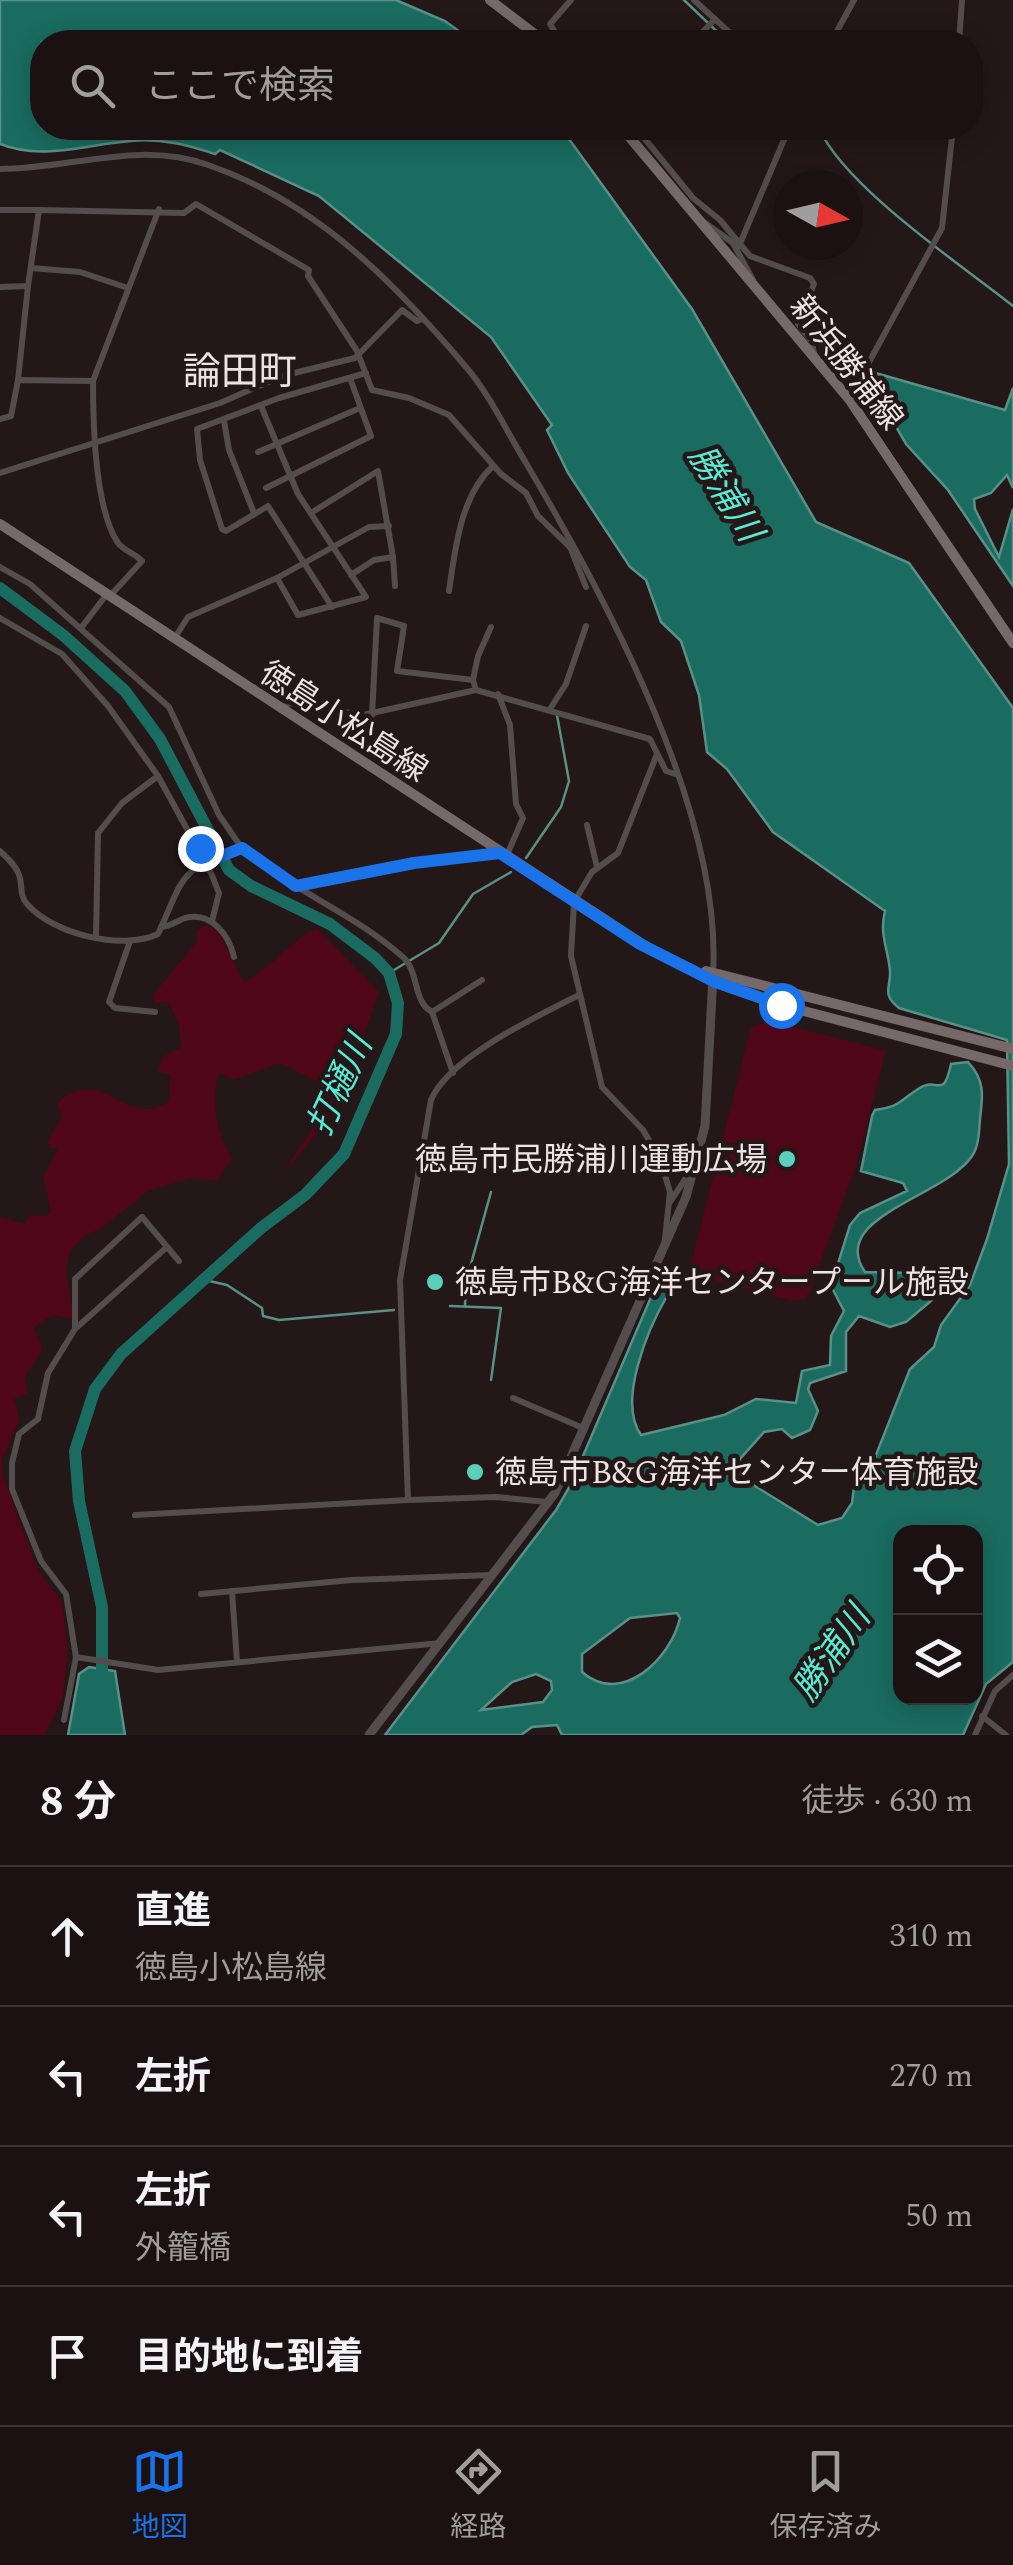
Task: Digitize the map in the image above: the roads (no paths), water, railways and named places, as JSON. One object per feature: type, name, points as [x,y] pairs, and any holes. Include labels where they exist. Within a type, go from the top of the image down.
[{"type":"main road","points":[[490,0],[529,30]]},
{"type":"main road","name":"新浜勝浦線","points":[[632,140],[850,399],[1013,642]]},
{"type":"main road","name":"徳島小松島線","points":[[0,524],[574,902],[662,955],[713,977],[1013,1066]]},
{"type":"main road","name":"徳島小松島線","points":[[729,982],[1013,1049]]},
{"type":"street","points":[[554,30],[550,24],[571,0]]},
{"type":"street","points":[[694,0],[726,30]]},
{"type":"street","points":[[838,30],[854,0]]},
{"type":"street","points":[[960,30],[962,0]]},
{"type":"street","points":[[704,30],[714,19]]},
{"type":"street","points":[[646,140],[738,247],[752,282]]},
{"type":"street","points":[[738,247],[783,140]]},
{"type":"street","points":[[850,399],[942,228],[952,140]]},
{"type":"street","points":[[0,169],[57,166],[150,152],[206,164],[324,225],[365,257],[478,383],[608,606],[675,774],[706,874],[714,929],[711,1072],[695,1167],[664,1248],[548,1502],[369,1735]]},
{"type":"street","points":[[0,210],[184,212],[196,204],[309,270],[308,276],[359,356],[372,390],[379,395],[409,398],[449,414],[493,466],[526,493],[538,516],[572,546],[586,587]]},
{"type":"street","points":[[0,419],[11,416],[18,380],[39,210]]},
{"type":"street","points":[[81,628],[141,558],[116,541],[94,444],[92,381],[159,210]]},
{"type":"street","points":[[700,220],[711,224],[750,256],[810,278],[814,284],[798,324],[812,342],[814,356]]},
{"type":"street","points":[[31,268],[80,272],[128,288]]},
{"type":"street","points":[[0,287],[28,286]]},
{"type":"street","points":[[0,473],[261,388],[261,382],[359,356],[402,310],[416,321],[423,319]]},
{"type":"street","points":[[332,607],[268,506],[226,531],[222,529],[200,460],[198,429],[366,373]]},
{"type":"street","points":[[266,488],[370,436],[350,378]]},
{"type":"street","points":[[18,380],[92,381]]},
{"type":"street","points":[[260,406],[310,512],[365,599],[298,615],[277,578]]},
{"type":"street","points":[[258,452],[360,408]]},
{"type":"street","points":[[224,421],[232,459],[254,513]]},
{"type":"street","points":[[449,592],[455,542],[479,483],[493,466]]},
{"type":"street","points":[[310,512],[378,471],[395,586]]},
{"type":"street","points":[[174,639],[188,617],[277,578],[368,527],[389,526]]},
{"type":"street","points":[[351,575],[374,560],[392,558]]},
{"type":"street","points":[[0,567],[25,580],[169,707],[219,815],[240,848],[361,925],[406,960],[424,1007],[432,1012],[454,1073]]},
{"type":"street","points":[[0,618],[62,654],[108,706],[158,776],[208,861],[218,893],[212,921]]},
{"type":"street","points":[[372,714],[377,618],[404,626],[396,671],[474,680]]},
{"type":"street","points":[[550,708],[565,686],[586,626]]},
{"type":"street","points":[[476,690],[478,656],[491,628]]},
{"type":"street","points":[[280,708],[290,703],[372,714],[476,690],[644,736],[655,744]]},
{"type":"street","points":[[296,886],[402,865],[503,855],[523,818],[516,804],[510,725],[498,694]]},
{"type":"street","points":[[657,726],[657,754],[666,772],[675,774]]},
{"type":"street","points":[[657,754],[618,854],[597,867],[574,902],[571,956],[602,1087],[655,1148],[670,1203],[664,1248]]},
{"type":"street","points":[[96,937],[98,833],[122,803],[158,776]]},
{"type":"street","points":[[587,824],[597,867]]},
{"type":"street","points":[[0,850],[18,871],[21,894],[29,906],[51,923],[96,937],[130,941],[154,936],[161,928],[178,883],[208,861],[240,848]]},
{"type":"street","points":[[161,928],[187,918],[212,921],[225,935],[234,958]]},
{"type":"street","points":[[130,941],[109,1002],[115,1008],[156,1012]]},
{"type":"street","points":[[432,1012],[482,980]]},
{"type":"street","points":[[408,1500],[400,1280],[430,1100],[454,1073],[514,1029],[579,994]]},
{"type":"street","points":[[670,1203],[695,1167]]},
{"type":"street","points":[[76,1328],[75,1279],[142,1217],[179,1260]]},
{"type":"street","points":[[64,1720],[80,1658],[66,1594],[41,1561],[11,1477],[18,1434],[38,1419],[48,1373],[76,1328],[167,1247]]},
{"type":"street","points":[[513,1398],[583,1428]]},
{"type":"street","points":[[135,1516],[496,1497],[548,1502]]},
{"type":"street","points":[[201,1594],[464,1573],[493,1575]]},
{"type":"street","points":[[232,1591],[237,1662]]},
{"type":"street","points":[[80,1658],[139,1669],[442,1643]]},
{"type":"street","points":[[974,1735],[995,1692],[1013,1676]]},
{"type":"street","points":[[982,1716],[1006,1735]]},
{"type":"water","points":[[0,0],[396,0],[457,30],[30,30],[30,140],[153,140],[32,151],[0,144]]},
{"type":"water","name":"勝浦川","points":[[153,140],[570,140],[692,309],[816,522],[909,563],[1013,708],[1013,1662],[983,1691],[983,1525],[893,1525],[893,1705],[977,1705],[963,1735],[562,1735],[557,1725],[532,1727],[521,1735],[385,1735],[556,1510],[571,1484],[660,1276],[669,1284],[667,1296],[644,1346],[634,1385],[634,1421],[641,1435],[724,1415],[756,1399],[796,1403],[802,1371],[830,1365],[831,1336],[844,1311],[831,1286],[850,1225],[860,1213],[907,1191],[903,1183],[861,1171],[872,1116],[875,1110],[895,1105],[925,1085],[942,1085],[951,1064],[968,1062],[980,1082],[982,1095],[978,1138],[972,1156],[939,1184],[875,1222],[862,1236],[858,1253],[865,1272],[916,1273],[933,1291],[932,1300],[906,1322],[890,1327],[859,1316],[846,1332],[846,1371],[810,1383],[808,1389],[818,1411],[810,1430],[792,1438],[782,1429],[764,1432],[740,1459],[742,1478],[818,1525],[842,1518],[852,1503],[854,1487],[874,1460],[910,1369],[934,1347],[941,1325],[970,1285],[987,1239],[1009,1164],[1007,1040],[893,1003],[888,991],[885,911],[773,832],[727,769],[707,752],[699,695],[681,641],[661,622],[646,580],[630,567],[568,473],[547,430],[552,425],[491,337],[319,196],[220,150],[215,154]],"holes":[[[677,1613],[680,1618],[667,1648],[643,1673],[613,1684],[582,1672],[582,1654],[630,1618]],[[536,1674],[551,1681],[552,1690],[543,1702],[481,1710],[512,1682]]]},
{"type":"water","points":[[872,372],[1005,410],[1013,388],[1013,488],[1007,475],[991,493],[974,499],[975,509],[999,557],[1013,509],[1013,586],[948,490],[906,444],[869,380]]},
{"type":"water","points":[[89,1667],[115,1671],[125,1735],[68,1735],[79,1674]]},
{"type":"waterway","points":[[684,0],[715,30]]},
{"type":"waterway","points":[[826,140],[877,199],[1013,306]]},
{"type":"waterway","name":"打樋川","points":[[0,588],[63,635],[125,691],[160,739],[229,870],[251,886],[330,924],[375,958],[389,973],[398,1003],[396,1034],[344,1154],[305,1195],[261,1228],[121,1354],[95,1389],[75,1451],[79,1501],[102,1607],[102,1683]]},
{"type":"waterway","points":[[526,858],[561,807],[569,781],[557,715]]},
{"type":"waterway","points":[[389,973],[439,943],[473,894],[511,872]]},
{"type":"waterway","points":[[465,1306],[466,1282],[491,1192]]},
{"type":"waterway","points":[[205,1280],[227,1285],[262,1308],[263,1316],[279,1320],[394,1310]]},
{"type":"waterway","points":[[450,1306],[501,1308],[491,1380]]},
{"type":"place","name":"徳島市民勝浦川運動広場","points":[[787,1159]]},
{"type":"place","name":"徳島市B&G海洋センタープール施設","points":[[435,1282]]},
{"type":"place","name":"徳島市B&G海洋センター体育施設","points":[[475,1472]]},
{"type":"district","name":"論田町","points":[[240,371]]}]
